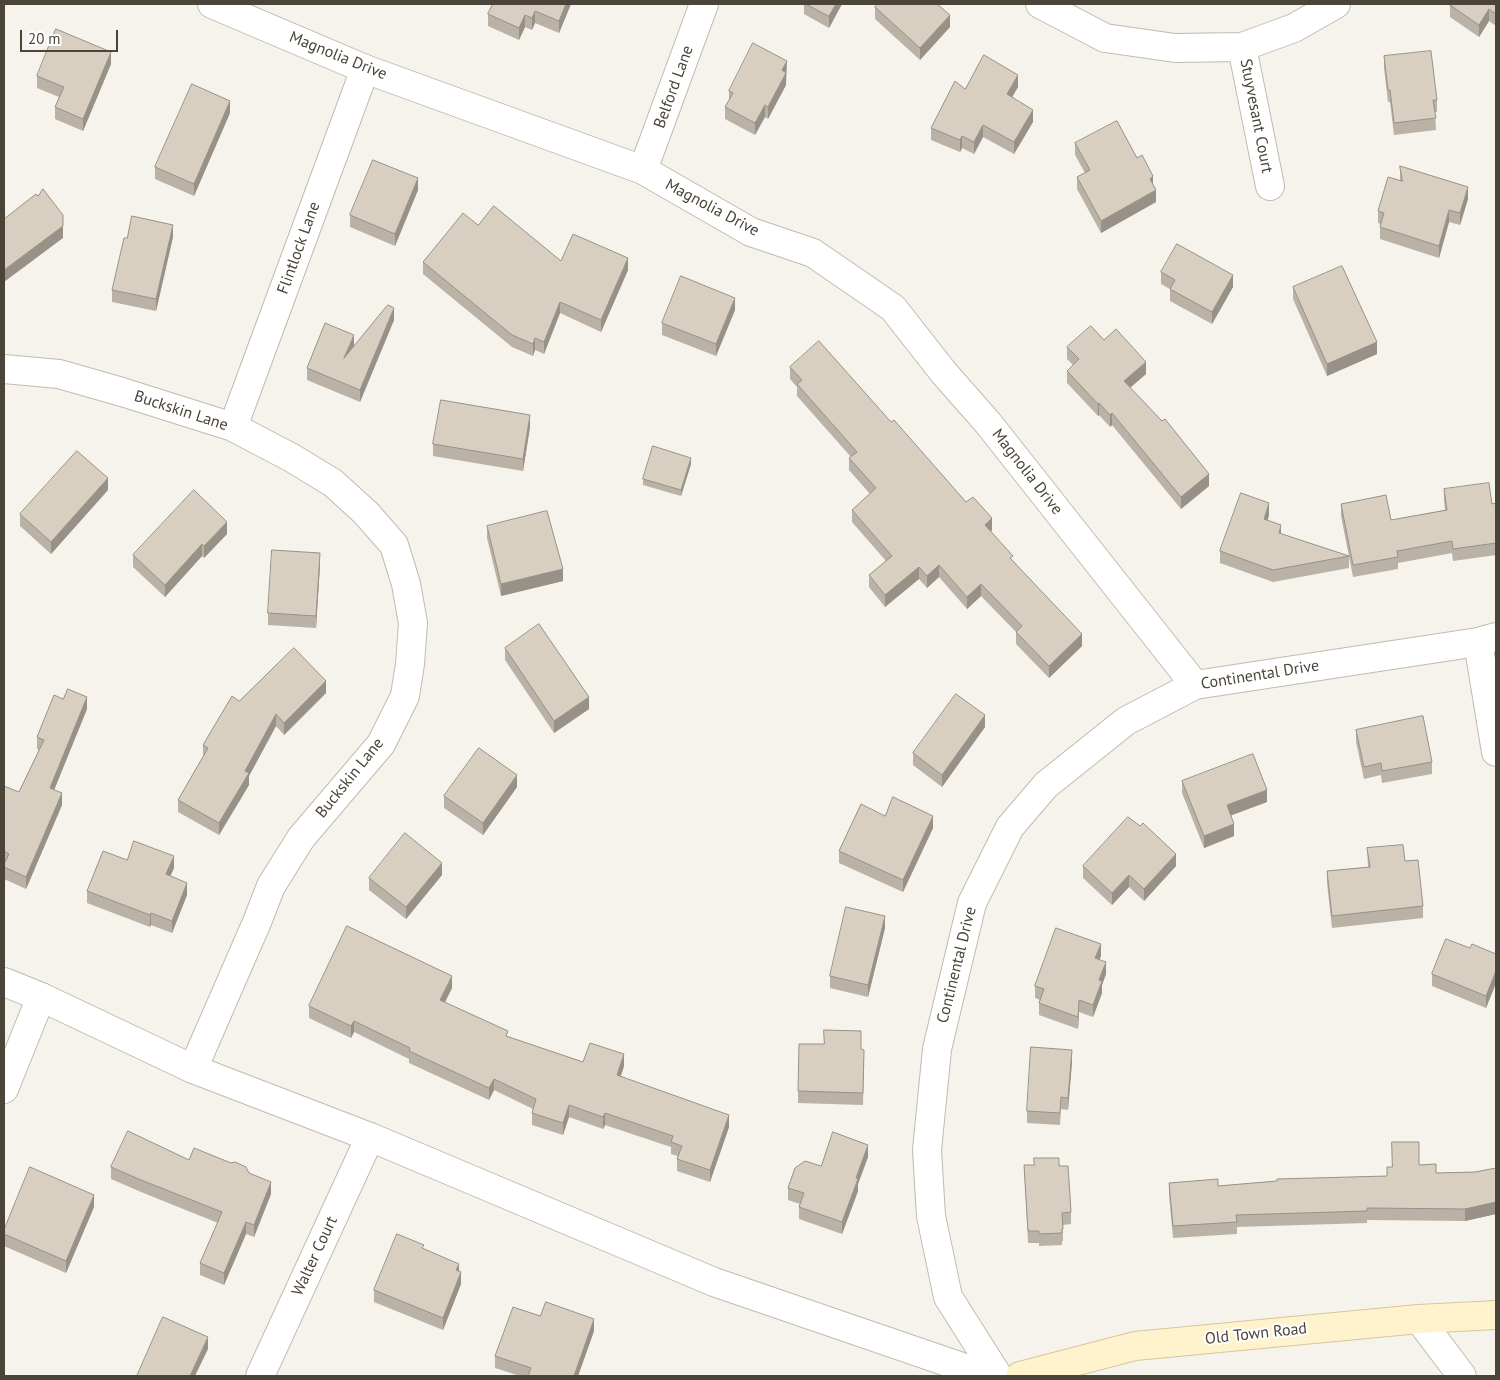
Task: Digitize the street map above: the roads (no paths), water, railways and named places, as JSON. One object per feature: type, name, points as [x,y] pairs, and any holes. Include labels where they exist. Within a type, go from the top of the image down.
[{"type":"main road","name":"Old Town Road","points":[[1020,1376],[1135,1346],[1419,1319],[1496,1314]]},
{"type":"street","name":"Magnolia Drive","points":[[212,4],[365,69],[643,170],[751,232],[813,253],[893,308],[944,373],[994,431],[1195,685]]},
{"type":"street","name":"Belford Lane","points":[[643,170],[704,4]]},
{"type":"street","points":[[1040,4],[1105,38],[1175,48],[1242,47],[1294,28],[1336,4]]},
{"type":"street","name":"Stuyvesant Court","points":[[1242,47],[1270,186]]},
{"type":"street","name":"Flintlock Lane","points":[[233,427],[365,69]]},
{"type":"street","name":"Buckskin Lane","points":[[4,369],[58,374],[122,392],[233,427],[292,458],[333,482],[366,513],[394,545],[406,584],[413,623],[405,696],[381,744],[301,838],[271,886],[258,922],[193,1069]]},
{"type":"street","points":[[1487,639],[1496,752]]},
{"type":"street","name":"Continental Drive","points":[[998,1376],[948,1297],[931,1216],[927,1150],[937,1048],[972,903],[1010,827],[1046,786],[1126,720],[1195,685],[1487,639]]},
{"type":"street","points":[[4,982],[41,997],[193,1069],[370,1137],[714,1282],[988,1376]]},
{"type":"street","points":[[4,1089],[41,997]]},
{"type":"street","name":"Walter Court","points":[[260,1376],[370,1137]]},
{"type":"street","points":[[1419,1319],[1462,1376]]}]
